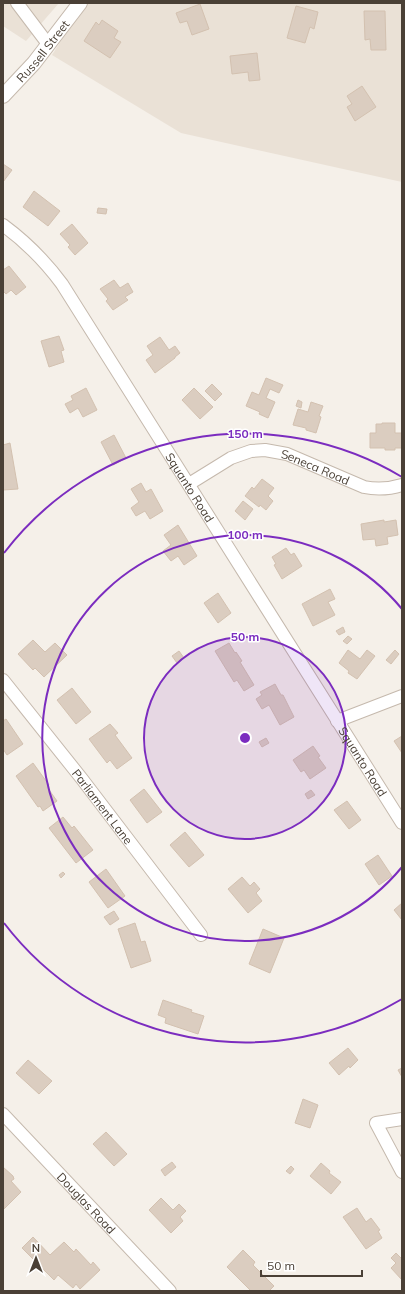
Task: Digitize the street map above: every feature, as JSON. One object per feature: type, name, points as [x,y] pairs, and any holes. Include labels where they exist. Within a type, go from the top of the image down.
[{"type":"street","points":[[17,3],[48,44]]},
{"type":"street","name":"Russell Street","points":[[3,96],[34,63],[80,3]]},
{"type":"street","name":"Squanto Road","points":[[3,225],[31,247],[55,274],[402,823]]},
{"type":"street","name":"Seneca Road","points":[[189,484],[237,455],[251,451],[265,450],[287,454],[364,487],[386,489],[402,485]]},
{"type":"street","name":"Parliament Lane","points":[[3,680],[201,935]]},
{"type":"street","points":[[338,721],[402,696]]},
{"type":"street","name":"Douglas Road","points":[[3,1114],[170,1291]]},
{"type":"street","points":[[402,1119],[376,1123],[402,1172]]},
{"type":"shaded area","points":[[3,3],[59,3],[26,41],[3,26]]},
{"type":"shaded area","points":[[85,3],[402,3],[402,182],[181,133],[52,55]]},
{"type":"building","points":[[200,4],[209,29],[192,35],[187,21],[180,23],[176,13]]},
{"type":"building","points":[[296,6],[318,12],[314,29],[310,27],[305,43],[287,38]]},
{"type":"building","points":[[364,11],[385,11],[386,50],[371,50],[370,39],[365,40]]},
{"type":"building","points":[[102,20],[118,31],[114,38],[121,42],[110,58],[84,41],[96,22],[99,25]]},
{"type":"building","points":[[257,53],[260,80],[249,81],[248,72],[232,74],[230,56]]},
{"type":"building","points":[[362,86],[376,107],[355,121],[347,107],[352,104],[347,96]]},
{"type":"building","points":[[3,164],[12,170],[3,182]]},
{"type":"building","points":[[34,191],[60,211],[48,226],[23,207]]},
{"type":"building","points":[[98,208],[107,209],[106,214],[97,213]]},
{"type":"building","points":[[72,224],[88,243],[75,255],[68,247],[70,245],[60,234]]},
{"type":"building","points":[[9,266],[26,287],[16,295],[11,290],[6,294],[3,291],[3,270]]},
{"type":"building","points":[[114,280],[120,288],[128,283],[133,292],[125,297],[128,300],[113,310],[106,301],[108,299],[100,289]]},
{"type":"building","points":[[59,336],[64,350],[61,351],[64,362],[49,367],[41,341]]},
{"type":"building","points":[[160,337],[169,350],[175,346],[180,353],[155,373],[146,360],[153,355],[147,346]]},
{"type":"building","points":[[266,378],[283,385],[279,393],[270,389],[266,398],[275,402],[268,418],[259,414],[260,412],[246,406],[252,392],[259,395]]},
{"type":"building","points":[[212,384],[222,394],[215,401],[205,391]]},
{"type":"building","points":[[86,388],[97,410],[83,417],[78,408],[70,413],[65,404],[73,400],[71,396]]},
{"type":"building","points":[[194,388],[213,407],[200,419],[182,400]]},
{"type":"building","points":[[298,400],[302,402],[301,408],[296,406]]},
{"type":"building","points":[[311,402],[323,406],[319,416],[321,417],[316,433],[306,430],[306,428],[293,425],[298,409],[308,412]]},
{"type":"building","points":[[395,423],[395,433],[402,433],[402,448],[385,450],[385,448],[370,448],[370,433],[376,433],[376,424]]},
{"type":"building","points":[[114,435],[126,458],[113,465],[101,442]]},
{"type":"building","points":[[10,443],[18,489],[3,490],[3,445]]},
{"type":"building","points":[[262,479],[274,488],[268,496],[273,501],[266,510],[260,505],[259,507],[245,496],[252,487],[254,489]]},
{"type":"building","points":[[141,483],[146,492],[151,489],[163,511],[150,519],[145,511],[136,516],[131,508],[139,502],[131,489]]},
{"type":"building","points":[[243,501],[253,509],[245,520],[235,511]]},
{"type":"building","points":[[384,520],[384,522],[396,520],[398,535],[387,537],[388,544],[376,546],[375,539],[363,540],[361,524]]},
{"type":"building","points":[[178,525],[197,556],[184,565],[178,556],[171,561],[163,551],[171,545],[164,535]]},
{"type":"building","points":[[286,548],[291,555],[294,553],[302,566],[282,579],[274,565],[276,564],[272,557]]},
{"type":"building","points":[[330,589],[335,599],[328,602],[335,615],[313,626],[302,604]]},
{"type":"building","points":[[218,593],[231,613],[218,623],[204,603]]},
{"type":"building","points":[[343,627],[345,632],[339,635],[336,631]]},
{"type":"building","points":[[348,636],[352,639],[347,644],[343,641]]},
{"type":"building","points":[[33,640],[45,652],[55,643],[67,655],[44,677],[35,668],[33,670],[18,654]]},
{"type":"building","points":[[229,643],[242,661],[240,662],[254,685],[244,691],[237,680],[234,682],[215,651]]},
{"type":"building","points":[[348,650],[360,659],[367,650],[375,656],[357,679],[348,673],[349,671],[339,663]]},
{"type":"building","points":[[395,650],[399,654],[391,664],[386,660]]},
{"type":"building","points":[[179,651],[184,658],[177,663],[172,656]]},
{"type":"building","points":[[275,684],[281,695],[283,695],[294,717],[280,725],[269,705],[262,709],[256,699],[262,695],[260,692]]},
{"type":"building","points":[[72,688],[91,712],[76,724],[57,700]]},
{"type":"building","points":[[6,719],[23,744],[7,755],[3,749],[3,721]]},
{"type":"building","points":[[110,724],[118,733],[115,735],[132,758],[117,769],[110,760],[107,763],[89,739]]},
{"type":"building","points":[[402,736],[402,753],[394,741]]},
{"type":"building","points":[[266,738],[269,743],[262,747],[259,742]]},
{"type":"building","points":[[313,746],[320,756],[318,757],[326,768],[310,779],[304,770],[301,772],[293,760]]},
{"type":"building","points":[[33,763],[49,785],[47,787],[57,801],[43,811],[40,806],[38,807],[16,776]]},
{"type":"building","points":[[144,789],[162,812],[147,823],[130,800]]},
{"type":"building","points":[[311,790],[315,795],[308,799],[305,794]]},
{"type":"building","points":[[347,801],[361,820],[349,829],[334,810]]},
{"type":"building","points":[[63,817],[72,828],[74,826],[93,850],[76,863],[49,828]]},
{"type":"building","points":[[185,832],[204,855],[189,867],[170,845]]},
{"type":"building","points":[[378,855],[392,876],[379,885],[365,864]]},
{"type":"building","points":[[106,869],[125,896],[108,908],[89,882]]},
{"type":"building","points":[[63,872],[65,874],[61,878],[59,875]]},
{"type":"building","points":[[242,877],[250,886],[254,882],[260,889],[256,893],[262,901],[248,913],[228,889]]},
{"type":"building","points":[[402,903],[402,920],[394,910]]},
{"type":"building","points":[[114,911],[119,919],[110,925],[104,917]]},
{"type":"building","points":[[135,923],[141,942],[145,941],[151,961],[131,968],[118,929]]},
{"type":"building","points":[[263,929],[284,938],[270,973],[249,964]]},
{"type":"building","points":[[163,1000],[192,1010],[191,1012],[204,1016],[198,1034],[165,1023],[166,1018],[158,1015]]},
{"type":"building","points":[[348,1048],[358,1060],[350,1068],[349,1066],[339,1075],[329,1063]]},
{"type":"building","points":[[28,1060],[52,1081],[39,1094],[16,1073]]},
{"type":"building","points":[[402,1068],[402,1077],[398,1070]]},
{"type":"building","points":[[303,1099],[318,1105],[310,1128],[295,1123]]},
{"type":"building","points":[[106,1132],[127,1154],[114,1166],[93,1144]]},
{"type":"building","points":[[172,1162],[176,1167],[165,1176],[161,1170]]},
{"type":"building","points":[[321,1163],[330,1171],[329,1173],[341,1182],[331,1194],[310,1176]]},
{"type":"building","points":[[291,1166],[294,1169],[290,1174],[286,1171]]},
{"type":"building","points":[[3,1167],[13,1176],[14,1179],[11,1181],[21,1192],[4,1209]]},
{"type":"building","points":[[161,1198],[173,1210],[179,1204],[186,1211],[180,1217],[183,1221],[171,1233],[149,1210]]},
{"type":"building","points":[[357,1208],[366,1222],[371,1218],[380,1230],[378,1231],[382,1238],[366,1249],[343,1217]]},
{"type":"building","points":[[33,1237],[50,1255],[64,1242],[74,1252],[76,1249],[91,1265],[93,1262],[100,1270],[80,1289],[76,1284],[73,1288],[58,1275],[54,1280],[22,1248]]},
{"type":"building","points":[[243,1250],[255,1262],[253,1265],[274,1286],[269,1291],[251,1291],[227,1267]]},
{"type":"building","points":[[396,1253],[401,1258],[402,1257],[402,1280],[391,1268],[396,1263],[391,1258]]}]
